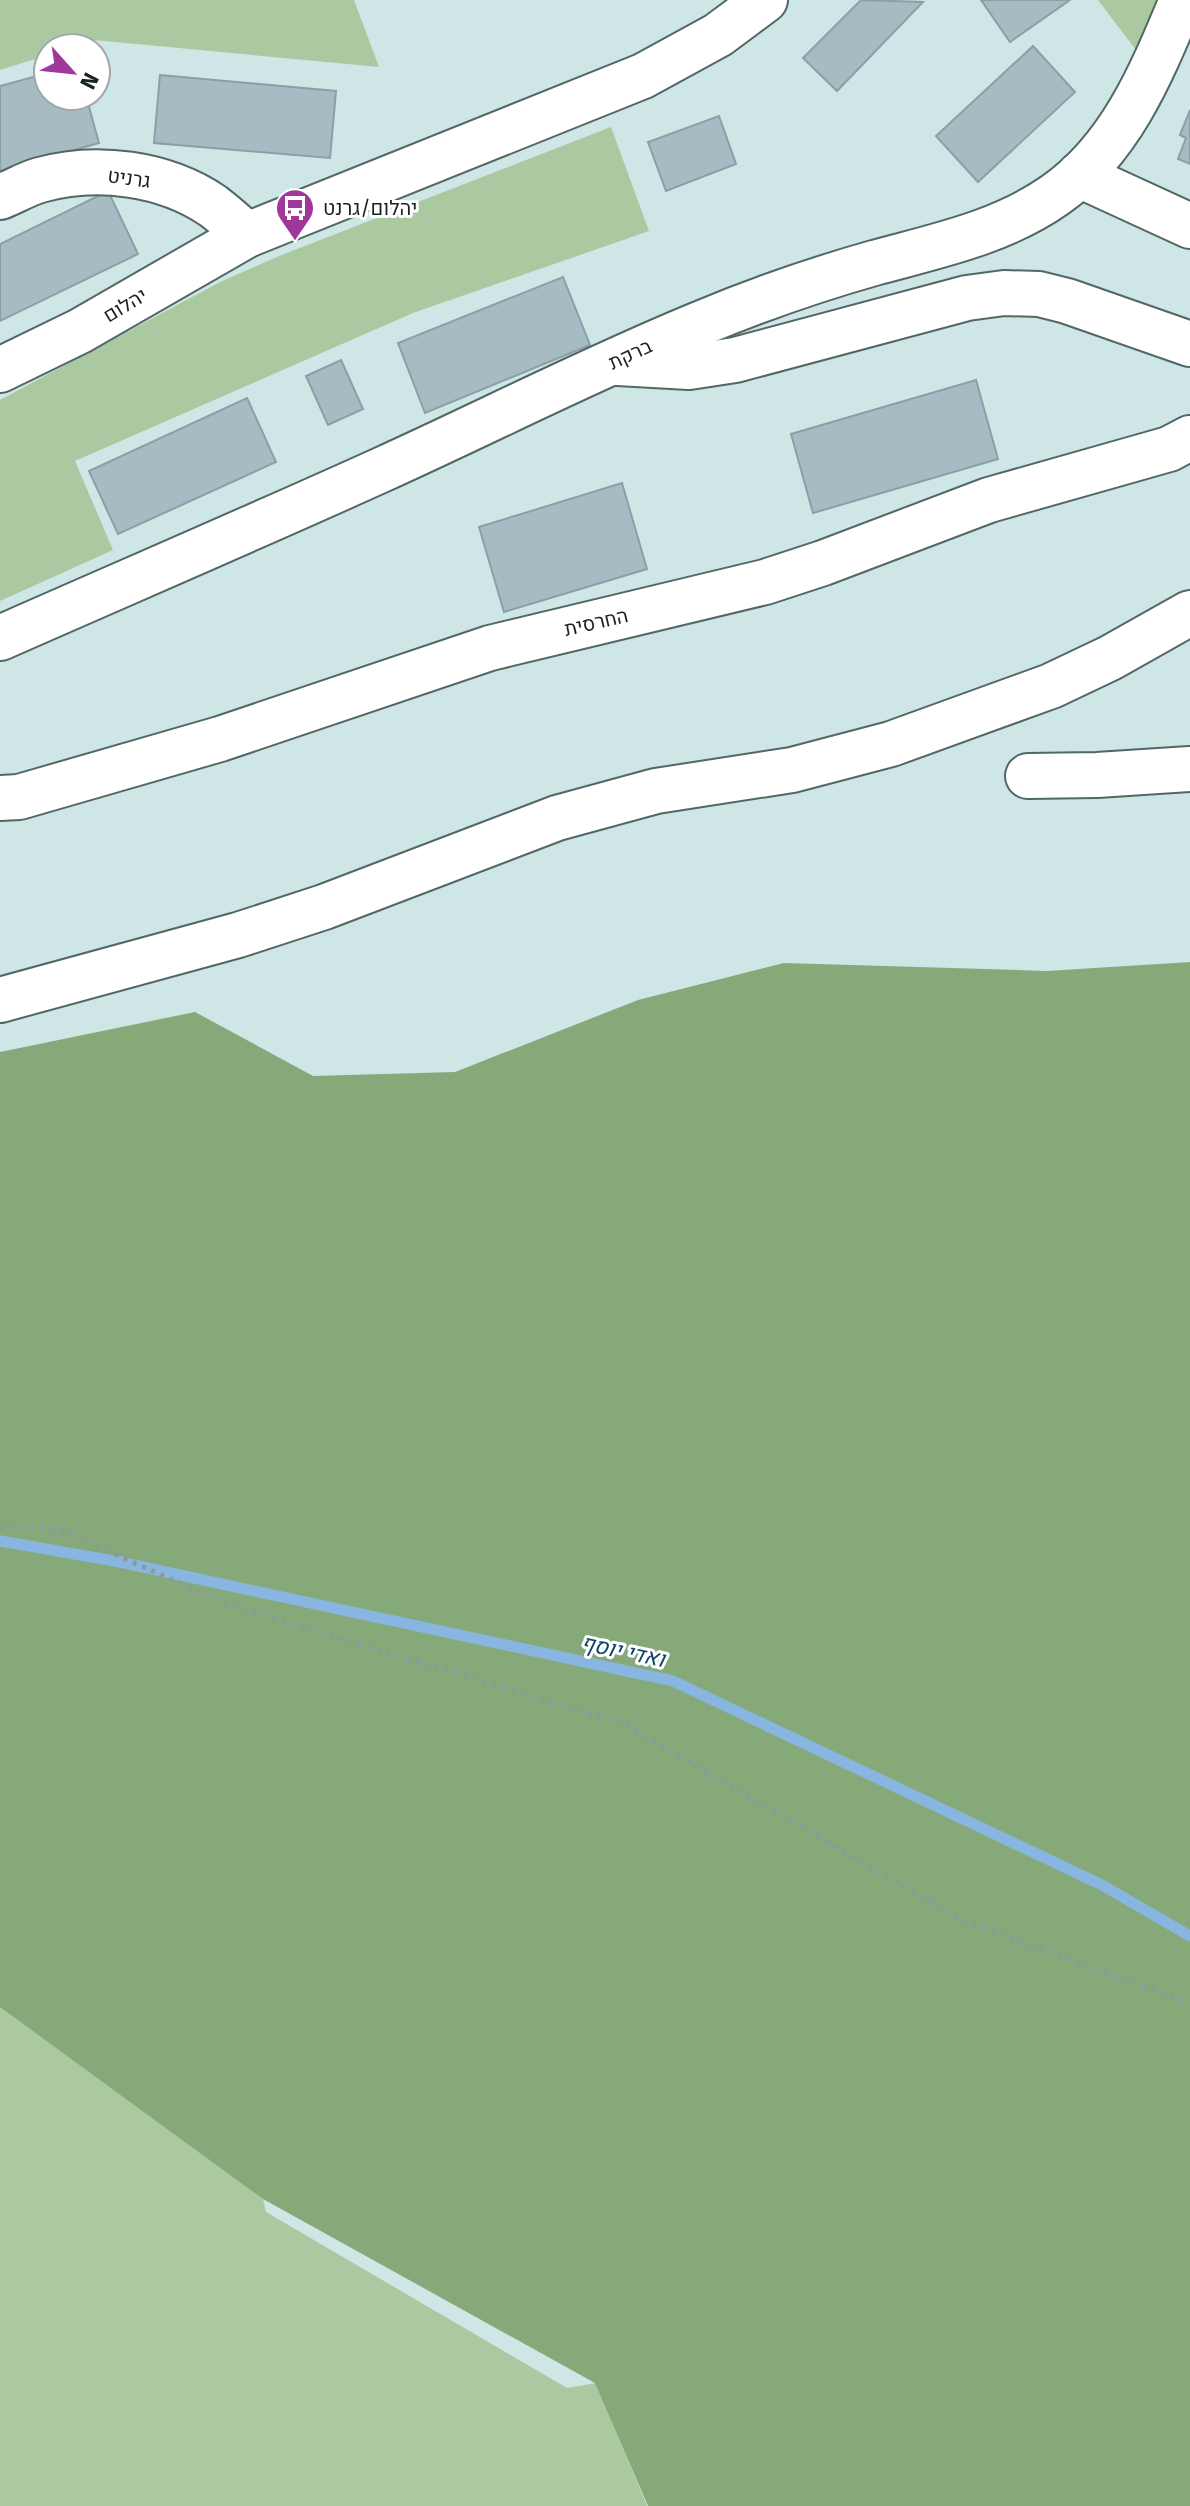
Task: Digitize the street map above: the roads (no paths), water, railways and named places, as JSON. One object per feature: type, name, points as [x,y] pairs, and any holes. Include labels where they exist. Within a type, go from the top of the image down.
[{"type":"street","name":"יהלום","points":[[0,370],[91,325],[247,235],[643,76],[718,35],[765,0]]},
{"type":"street","name":"ברקת","points":[[0,638],[380,471],[697,325],[783,292],[956,241],[1033,209],[1056,194],[1100,154],[1138,98],[1182,0]]},
{"type":"street","name":"גרניט","points":[[0,197],[39,181],[63,176],[123,174],[152,179],[186,192],[213,206],[247,235]]},
{"type":"street","points":[[1079,175],[1190,226]]},
{"type":"street","points":[[612,363],[689,367],[735,360],[967,298],[1004,293],[1039,294],[1067,301],[1190,344]]},
{"type":"street","name":"החרסית","points":[[0,798],[19,797],[220,739],[490,648],[765,582],[989,500],[1169,449],[1190,438]]},
{"type":"street","points":[[0,1000],[238,935],[310,912],[557,818],[656,791],[803,768],[891,744],[1051,686],[1110,658],[1190,613]]},
{"type":"street","points":[[1028,776],[1190,769]]},
{"type":"waterway","name":"ואדי יוסף","points":[[0,1541],[120,1562],[673,1681],[1102,1885],[1190,1936]]},
{"type":"place","name":"יהלום/גרנט","points":[[295,242]]}]
